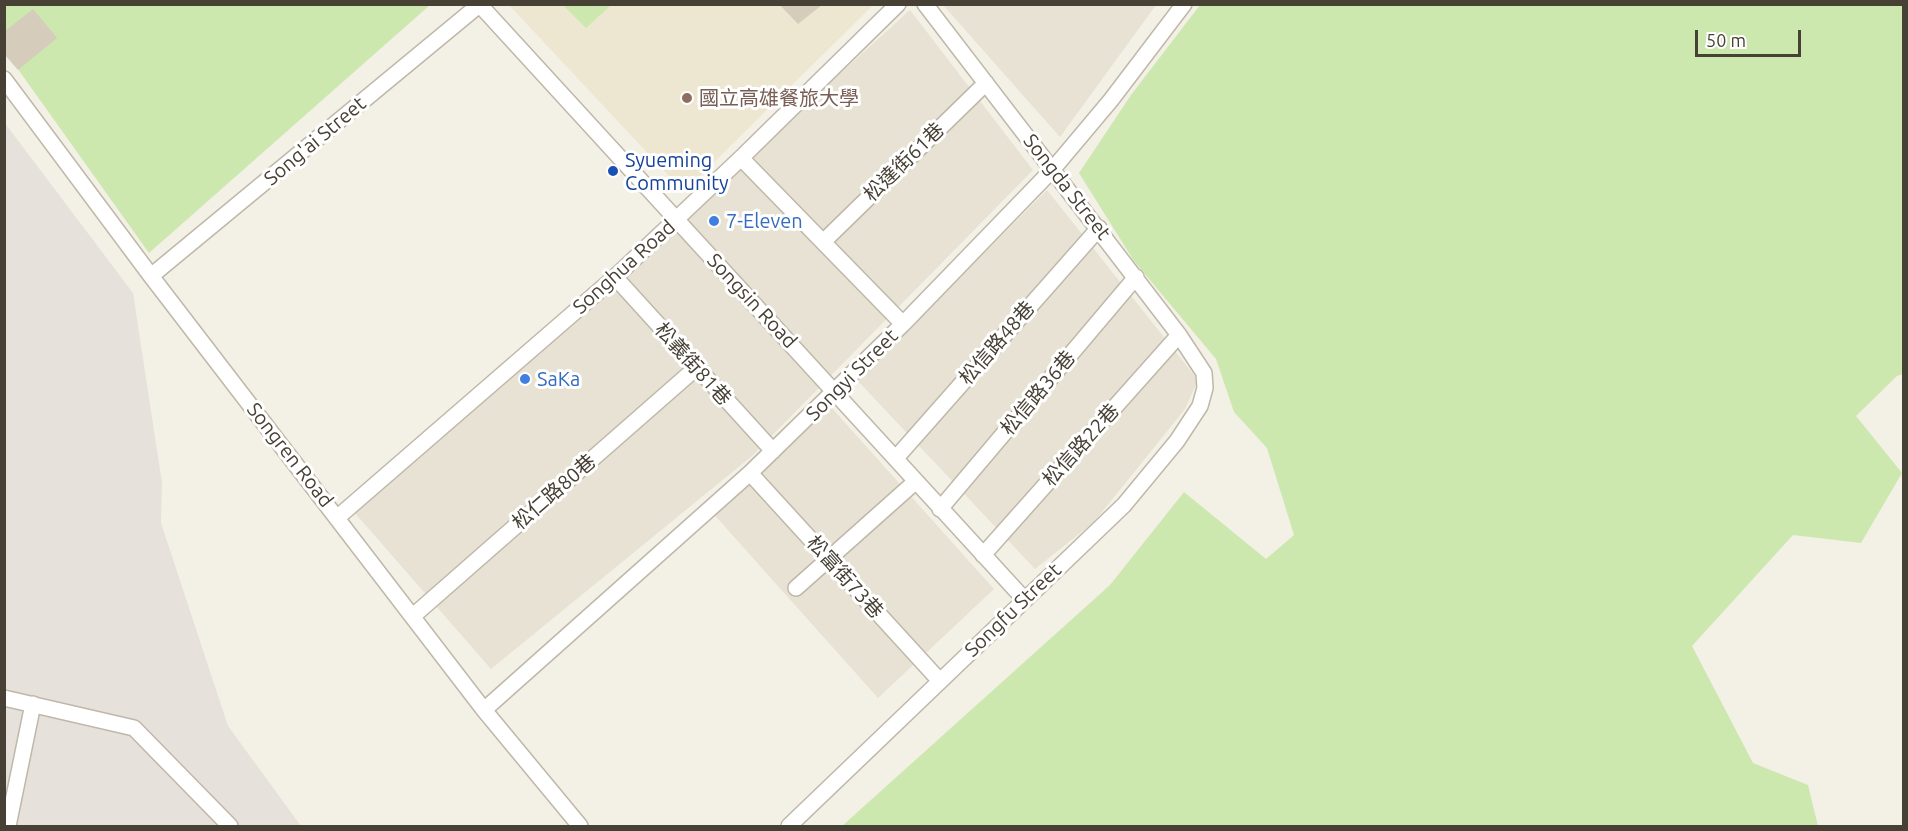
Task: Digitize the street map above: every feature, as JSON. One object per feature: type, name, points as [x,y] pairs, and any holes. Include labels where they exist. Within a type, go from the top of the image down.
[{"type":"street","name":"Songhua Road","points":[[338,517],[615,276],[741,158],[898,4]]},
{"type":"street","name":"Songda Street","points":[[925,4],[1099,228],[1179,334],[1204,373]]},
{"type":"street","name":"Songyi Street","points":[[484,710],[750,473],[836,392],[1053,169],[1111,100],[1184,4]]},
{"type":"street","name":"Songsin Road","points":[[479,5],[1024,599]]},
{"type":"street","name":"Song'ai Street","points":[[151,276],[479,5]]},
{"type":"street","name":"Songren Road","points":[[4,79],[151,276],[484,710],[580,826]]},
{"type":"street","name":"松達街61巷","points":[[823,242],[986,83]]},
{"type":"street","points":[[741,158],[903,324]]},
{"type":"street","name":"松信路48巷","points":[[896,458],[1099,228]]},
{"type":"street","name":"松義街81巷","points":[[615,276],[773,451]]},
{"type":"street","name":"松信路36巷","points":[[940,509],[1136,277]]},
{"type":"street","name":"松信路22巷","points":[[983,555],[1179,334]]},
{"type":"street","name":"松仁路80巷","points":[[413,616],[696,368]]},
{"type":"street","name":"Songfu Street","points":[[789,826],[1124,505],[1177,441],[1200,406],[1205,388],[1204,373]]},
{"type":"street","name":"松富街73巷","points":[[750,473],[939,680]]},
{"type":"street","points":[[796,588],[915,482]]},
{"type":"street","points":[[4,698],[134,728],[230,826]]},
{"type":"street","points":[[8,826],[33,704]]},
{"type":"shaded area","name":"國立高雄餐旅大學","points":[[509,5],[873,5],[684,192]]},
{"type":"shaded area","points":[[943,5],[1156,5],[1060,137]]},
{"type":"shaded area","points":[[910,10],[1033,170],[752,456],[491,669],[355,513]]},
{"type":"shaded area","points":[[4,122],[133,293],[162,483],[161,523],[228,726],[301,826],[5,826]]},
{"type":"shaded area","points":[[1047,190],[1198,380],[1185,409],[1094,522],[1035,569],[857,380]]},
{"type":"shaded area","points":[[830,406],[994,589],[878,698],[710,510]]},
{"type":"green space","points":[[4,5],[430,5],[149,253],[5,51]]},
{"type":"green space","points":[[563,5],[611,5],[586,28]]},
{"type":"green space","points":[[1200,5],[1903,5],[1903,374],[1897,376],[1856,416],[1902,473],[1861,543],[1793,535],[1692,646],[1753,763],[1808,785],[1818,826],[842,826],[1110,585],[1184,492],[1266,559],[1294,535],[1267,448],[1234,412],[1216,359],[1134,261],[1079,173],[1131,95]]},
{"type":"building","points":[[779,4],[823,4],[798,24]]},
{"type":"building","points":[[33,9],[57,38],[18,70],[4,54],[4,32]]},
{"type":"place","name":"國立高雄餐旅大學","points":[[687,98]]},
{"type":"place","name":"Syueming Community","points":[[613,171]]},
{"type":"place","name":"7-Eleven","points":[[714,221]]},
{"type":"place","name":"SaKa","points":[[525,379]]}]
